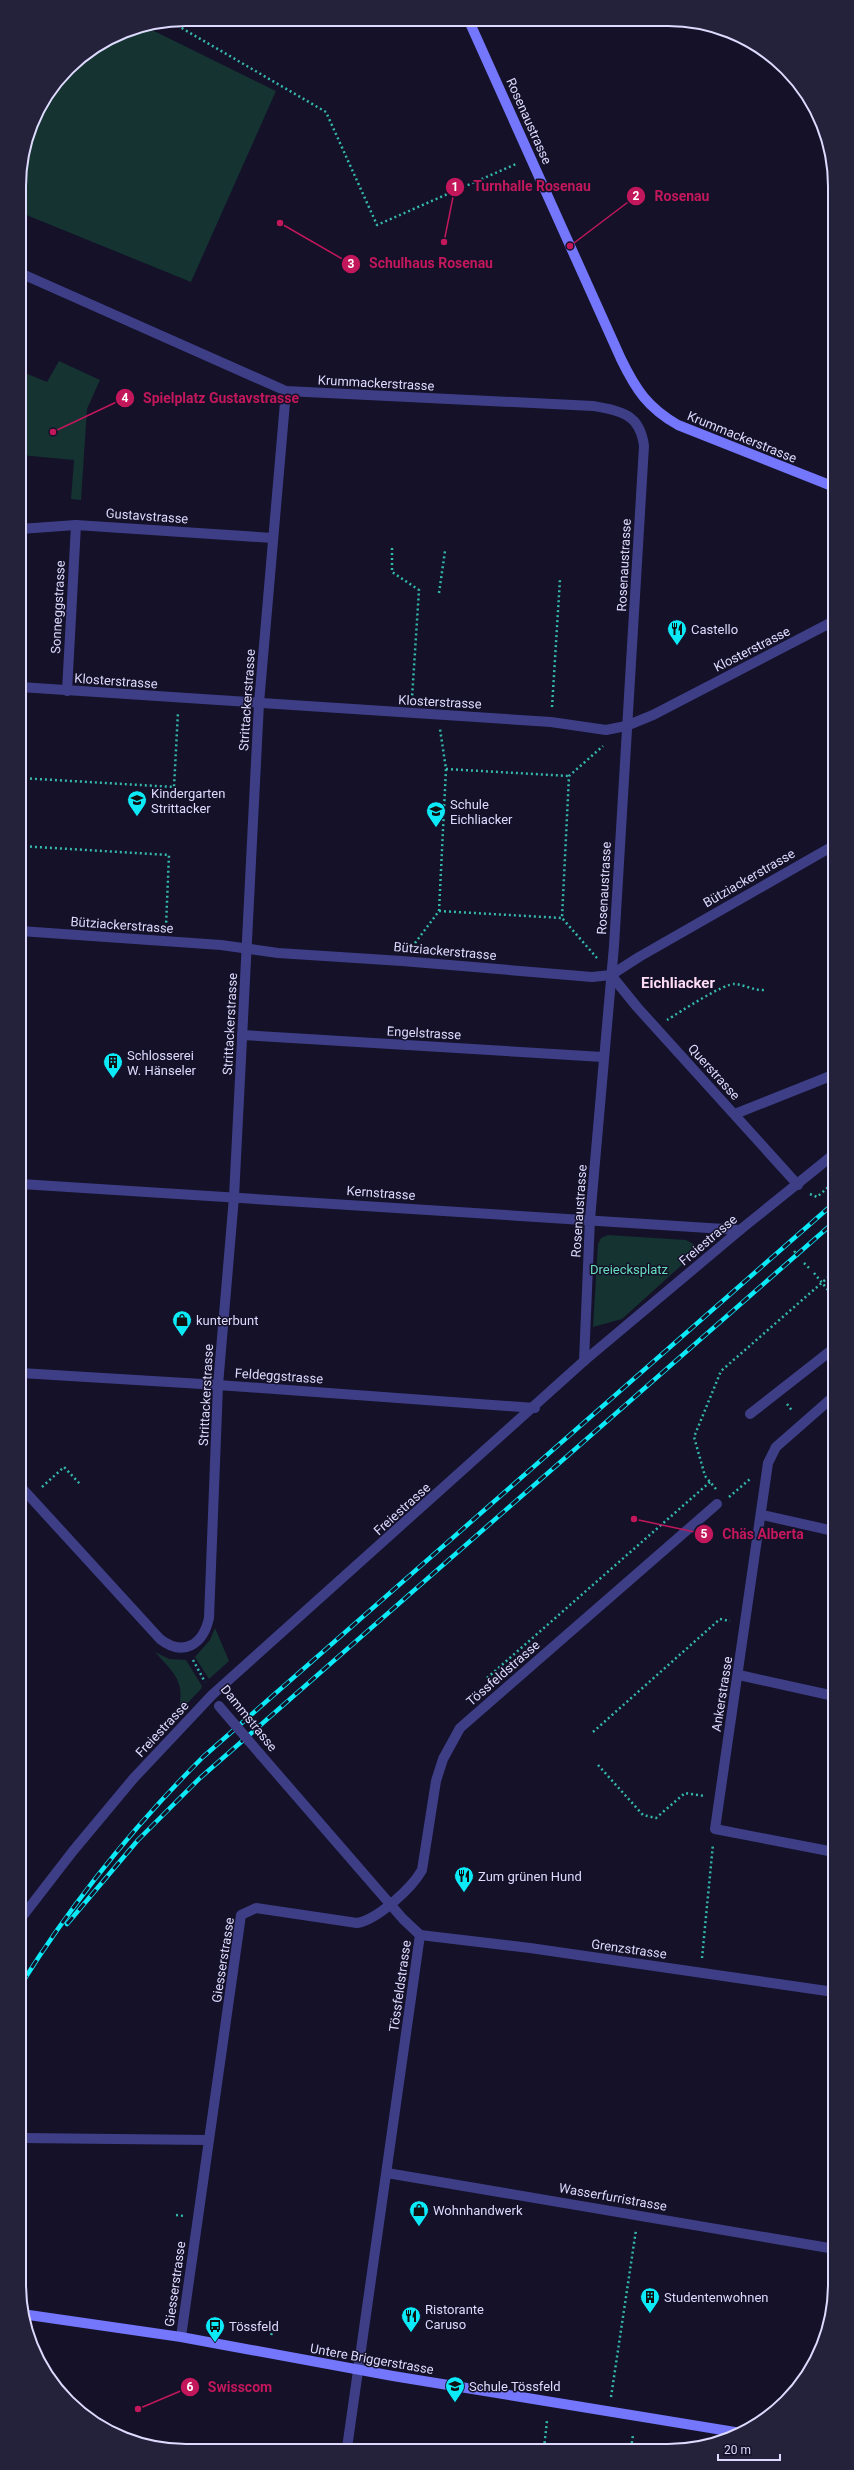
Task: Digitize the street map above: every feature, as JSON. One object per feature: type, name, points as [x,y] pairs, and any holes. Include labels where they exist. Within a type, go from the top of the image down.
[{"type":"main road","name":"Rosenaustrasse","points":[[471,26],[624,365],[638,392],[648,404]]},
{"type":"main road","name":"Krummackerstrasse","points":[[648,404],[660,415],[678,425],[828,484]]},
{"type":"main road","name":"Untere Briggerstrasse","points":[[29,2315],[181,2337],[360,2370],[608,2412],[732,2431]]},
{"type":"street","name":"Krummackerstrasse","points":[[26,276],[286,391],[593,406],[616,410],[634,419]]},
{"type":"street","name":"Strittackerstrasse","points":[[186,1647],[202,1637],[209,1618],[218,1385],[234,1197],[259,703],[286,391]]},
{"type":"street","name":"Rosenaustrasse","points":[[584,1361],[590,1219],[611,975],[644,446],[642,432],[634,419]]},
{"type":"street","name":"Gustavstrasse","points":[[26,529],[76,525],[273,538]]},
{"type":"street","name":"Sonneggstrasse","points":[[67,690],[76,525]]},
{"type":"street","name":"Klosterstrasse","points":[[26,687],[551,722],[606,730],[626,726],[653,714],[828,624]]},
{"type":"street","name":"Bütziackerstrasse","points":[[26,931],[165,941],[246,948],[278,953],[402,961],[592,977],[611,975],[639,957],[828,849]]},
{"type":"street","name":"Querstrasse","points":[[611,975],[655,1027],[798,1185]]},
{"type":"street","name":"Engelstrasse","points":[[242,1036],[603,1057]]},
{"type":"street","points":[[734,1114],[828,1077]]},
{"type":"street","name":"Freiestrasse","points":[[26,1913],[73,1851],[133,1779],[212,1695],[535,1408],[584,1361],[740,1230],[798,1185],[828,1159]]},
{"type":"street","name":"Kernstrasse","points":[[26,1184],[590,1219],[740,1230]]},
{"type":"street","points":[[750,1414],[828,1352]]},
{"type":"street","name":"Feldeggstrasse","points":[[26,1373],[218,1385],[535,1408]]},
{"type":"street","points":[[768,1463],[776,1447],[828,1402]]},
{"type":"street","name":"Ankerstrasse","points":[[715,1829],[739,1675],[768,1463]]},
{"type":"street","points":[[26,1492],[160,1639],[176,1648],[186,1647]]},
{"type":"street","name":"Tössfeldstrasse","points":[[348,2444],[360,2370],[420,1935],[390,1904],[417,1878],[422,1870],[436,1781],[443,1759],[460,1728],[721,1502]]},
{"type":"street","points":[[762,1515],[828,1530]]},
{"type":"street","points":[[739,1675],[828,1695]]},
{"type":"street","name":"Dammstrasse","points":[[212,1695],[219,1706],[390,1904]]},
{"type":"street","points":[[715,1829],[828,1851]]},
{"type":"street","name":"Giesserstrasse","points":[[181,2337],[241,1915],[256,1908],[357,1924],[371,1920],[390,1904]]},
{"type":"street","name":"Grenzstrasse","points":[[420,1935],[530,1948],[828,1991]]},
{"type":"street","points":[[26,2138],[209,2140]]},
{"type":"street","name":"Wasserfurristrasse","points":[[387,2173],[638,2214],[828,2248]]},
{"type":"path","points":[[178,26],[326,112],[378,225],[518,163]]},
{"type":"path","points":[[392,548],[392,572],[419,590],[411,713]]},
{"type":"path","points":[[439,593],[445,551]]},
{"type":"path","points":[[551,722],[560,579]]},
{"type":"path","points":[[26,778],[174,788],[179,698]]},
{"type":"path","points":[[402,961],[439,911],[446,769],[441,715]]},
{"type":"path","points":[[446,769],[569,776],[605,744]]},
{"type":"path","points":[[569,776],[562,918],[611,975]]},
{"type":"path","points":[[26,846],[169,855],[165,941]]},
{"type":"path","points":[[439,911],[562,918]]},
{"type":"path","points":[[655,1027],[723,988],[734,984],[758,991],[765,990]]},
{"type":"path","points":[[812,1197],[817,1197],[828,1187]]},
{"type":"path","points":[[794,1251],[800,1258]]},
{"type":"path","points":[[804,1263],[810,1269]]},
{"type":"path","points":[[814,1273],[828,1290]]},
{"type":"path","points":[[768,1463],[721,1502],[705,1476],[694,1437],[721,1371],[828,1278]]},
{"type":"path","points":[[31,1498],[64,1467],[80,1484]]},
{"type":"path","points":[[487,1678],[710,1482]]},
{"type":"path","points":[[592,1732],[720,1619],[746,1624]]},
{"type":"path","name":"Dammstrasse","points":[[186,1647],[212,1695]]},
{"type":"path","points":[[598,1765],[643,1816],[656,1818],[685,1793],[719,1799]]},
{"type":"path","points":[[701,1972],[715,1829]]},
{"type":"path","points":[[608,2412],[638,2214]]},
{"type":"path","points":[[544,2444],[547,2421]]},
{"type":"path","points":[[632,2444],[633,2435]]},
{"type":"green space","points":[[151,30],[276,91],[191,282],[26,215],[26,176],[31,145],[38,125],[53,97],[73,73],[97,53],[125,38]]},
{"type":"green space","points":[[59,361],[100,380],[87,409],[81,500],[71,499],[74,460],[26,456],[26,373],[47,382]]},
{"type":"green space","name":"Dreiecksplatz","points":[[608,1235],[686,1240],[695,1245],[695,1253],[622,1319],[593,1327],[598,1244],[601,1238]]},
{"type":"green space","points":[[215,1628],[229,1661],[209,1679],[195,1657],[210,1640]]},
{"type":"green space","points":[[155,1652],[169,1659],[186,1660],[202,1686],[201,1689],[178,1713],[181,1693],[180,1686],[168,1666]]},
{"type":"railway","points":[[26,1977],[63,1922],[106,1865],[153,1810],[203,1757],[828,1208]]},
{"type":"railway","points":[[67,1924],[138,1840],[200,1778],[828,1227]]},
{"type":"place","name":"Schulhaus Rosenau","points":[[280,223]]},
{"type":"place","name":"Turnhalle Rosenau","points":[[444,242]]},
{"type":"place","name":"Rosenau","points":[[570,246]]},
{"type":"place","name":"Spielplatz Gustavstrasse","points":[[53,432]]},
{"type":"place","name":"Castello","points":[[677,646]]},
{"type":"place","name":"Kindergarten Strittacker","points":[[137,817]]},
{"type":"place","name":"Schule Eichliacker","points":[[436,828]]},
{"type":"place","name":"Schlosserei W. Hänseler","points":[[113,1079]]},
{"type":"place","name":"kunterbunt","points":[[182,1337]]},
{"type":"place","name":"Chäs Alberta","points":[[634,1519]]},
{"type":"place","name":"Zum grünen Hund","points":[[464,1893]]},
{"type":"place","name":"Wohnhandwerk","points":[[419,2227]]},
{"type":"place","name":"Studentenwohnen","points":[[650,2314]]},
{"type":"place","name":"Ristorante Caruso","points":[[411,2333]]},
{"type":"place","name":"Tössfeld","points":[[215,2343]]},
{"type":"place","name":"Schule Tössfeld","points":[[455,2403]]},
{"type":"place","name":"Swisscom","points":[[138,2409]]},
{"type":"district","name":"Eichliacker","points":[[678,983]]}]
